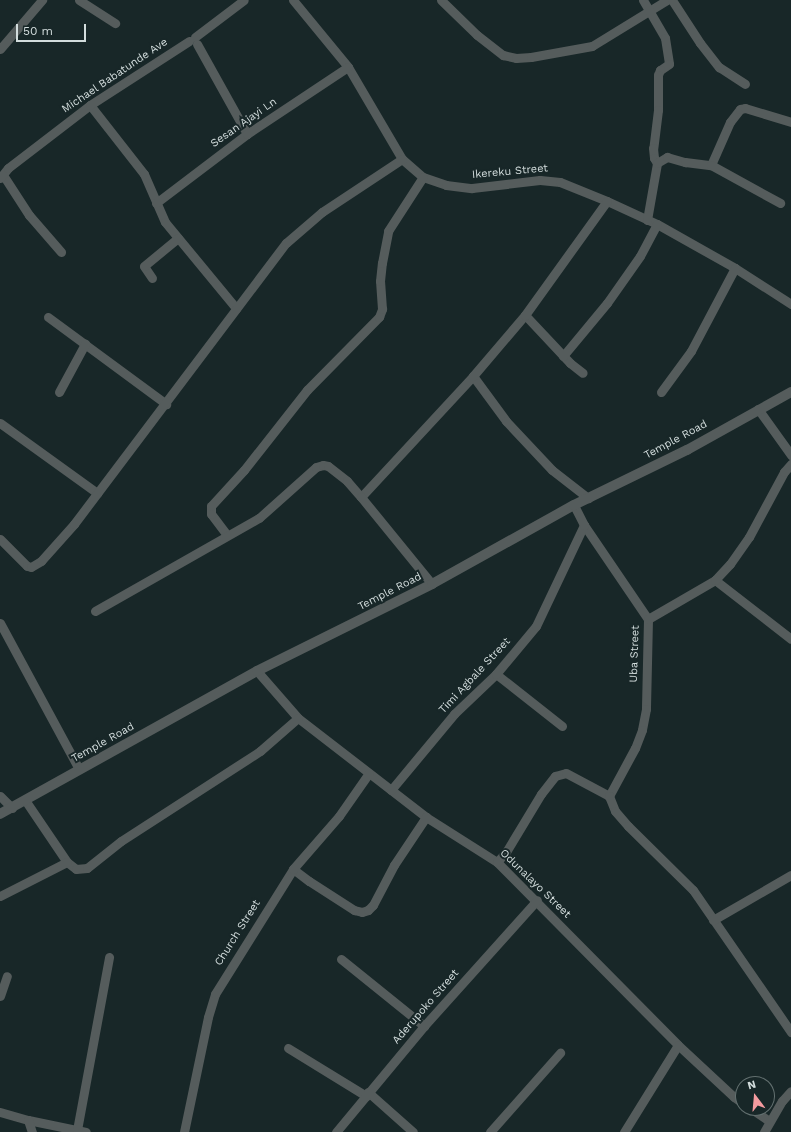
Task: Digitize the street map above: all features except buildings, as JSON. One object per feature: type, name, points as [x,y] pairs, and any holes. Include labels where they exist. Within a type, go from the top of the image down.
[{"type":"street","points":[[0,49],[42,0]]},
{"type":"street","points":[[78,0],[115,23]]},
{"type":"street","name":"Michael Babatunde Ave","points":[[3,171],[90,105],[194,41],[244,0]]},
{"type":"street","name":"Ikereku Street","points":[[293,0],[348,67],[402,159],[422,177],[452,186],[472,188],[551,180],[607,201],[657,224],[735,268],[791,304]]},
{"type":"street","points":[[441,0],[477,35],[503,55],[516,58],[531,57],[592,46],[659,5]]},
{"type":"street","points":[[643,0],[659,5]]},
{"type":"street","points":[[672,0],[700,44],[719,67],[745,84]]},
{"type":"street","points":[[648,220],[657,163],[654,158],[653,148],[658,110],[658,75],[660,70],[669,64],[659,5]]},
{"type":"street","points":[[194,41],[247,134]]},
{"type":"street","name":"Sesan Ajayi Ln","points":[[156,203],[247,134],[348,67]]},
{"type":"street","points":[[90,105],[144,174],[160,213],[178,238],[236,308]]},
{"type":"street","points":[[711,165],[730,122],[740,109],[745,108],[791,122]]},
{"type":"street","points":[[657,163],[667,157],[685,162],[711,165],[780,204]]},
{"type":"street","points":[[0,539],[27,566],[34,566],[41,561],[74,524],[166,404],[286,242],[322,212],[402,159]]},
{"type":"street","points":[[3,171],[29,215],[61,252]]},
{"type":"street","points":[[227,535],[211,514],[211,506],[244,470],[307,390],[379,317],[382,309],[380,281],[388,231],[422,177]]},
{"type":"street","points":[[361,497],[473,376],[525,315],[607,201]]},
{"type":"street","points":[[563,356],[607,303],[640,256],[657,224]]},
{"type":"street","points":[[152,278],[144,266],[178,238]]},
{"type":"street","points":[[661,392],[691,351],[735,268]]},
{"type":"street","points":[[525,315],[563,356],[583,374]]},
{"type":"street","points":[[48,317],[166,404]]},
{"type":"street","points":[[59,392],[85,344]]},
{"type":"street","points":[[473,376],[506,421],[552,470],[588,498]]},
{"type":"street","name":"Temple Road","points":[[0,814],[257,671],[432,584],[588,498],[687,450],[758,409],[791,392]]},
{"type":"street","points":[[758,409],[791,455]]},
{"type":"street","points":[[0,423],[97,493]]},
{"type":"street","points":[[96,611],[259,518],[316,467],[323,464],[328,466],[347,481],[432,584]]},
{"type":"street","points":[[648,619],[715,580],[730,564],[749,537],[784,472],[791,464]]},
{"type":"street","points":[[574,506],[584,525]]},
{"type":"street","name":"Uba Street","points":[[584,525],[648,619],[646,709],[642,730],[635,748],[609,796]]},
{"type":"street","name":"Timi Agbale Street","points":[[391,790],[454,714],[496,674],[536,626],[584,525]]},
{"type":"street","points":[[715,580],[791,639]]},
{"type":"street","points":[[0,623],[79,769]]},
{"type":"street","name":"Odunalayo Street","points":[[257,671],[298,718],[426,817],[497,862],[537,900],[678,1046],[735,1098]]},
{"type":"street","points":[[496,674],[562,726]]},
{"type":"street","points":[[25,800],[67,862],[76,869],[87,868],[121,841],[260,751],[298,718]]},
{"type":"street","name":"Church Street","points":[[184,1132],[208,1017],[215,994],[294,869],[339,816],[369,773]]},
{"type":"street","points":[[497,862],[506,852],[541,794],[555,776],[566,773],[609,796],[615,811],[653,852],[693,890],[713,920],[788,1021],[791,1032]]},
{"type":"street","points":[[0,796],[12,808]]},
{"type":"street","points":[[294,869],[309,881],[354,910],[362,912],[368,910],[373,905],[394,864],[426,817]]},
{"type":"street","points":[[0,896],[67,862]]},
{"type":"street","points":[[713,920],[791,875]]},
{"type":"street","name":"Aderupoko Street","points":[[336,1132],[424,1026],[537,900]]},
{"type":"street","points":[[0,1112],[28,1120],[81,1131],[108,958]]},
{"type":"street","points":[[341,959],[424,1026]]},
{"type":"street","points":[[0,996],[7,976]]},
{"type":"street","points":[[624,1132],[678,1046]]},
{"type":"street","points":[[288,1048],[367,1094],[413,1132]]},
{"type":"street","points":[[490,1132],[560,1053]]},
{"type":"street","points":[[764,1132],[782,1101],[791,1091]]},
{"type":"street","points":[[762,1116],[770,1121]]},
{"type":"street","points":[[28,1120],[32,1132]]}]
